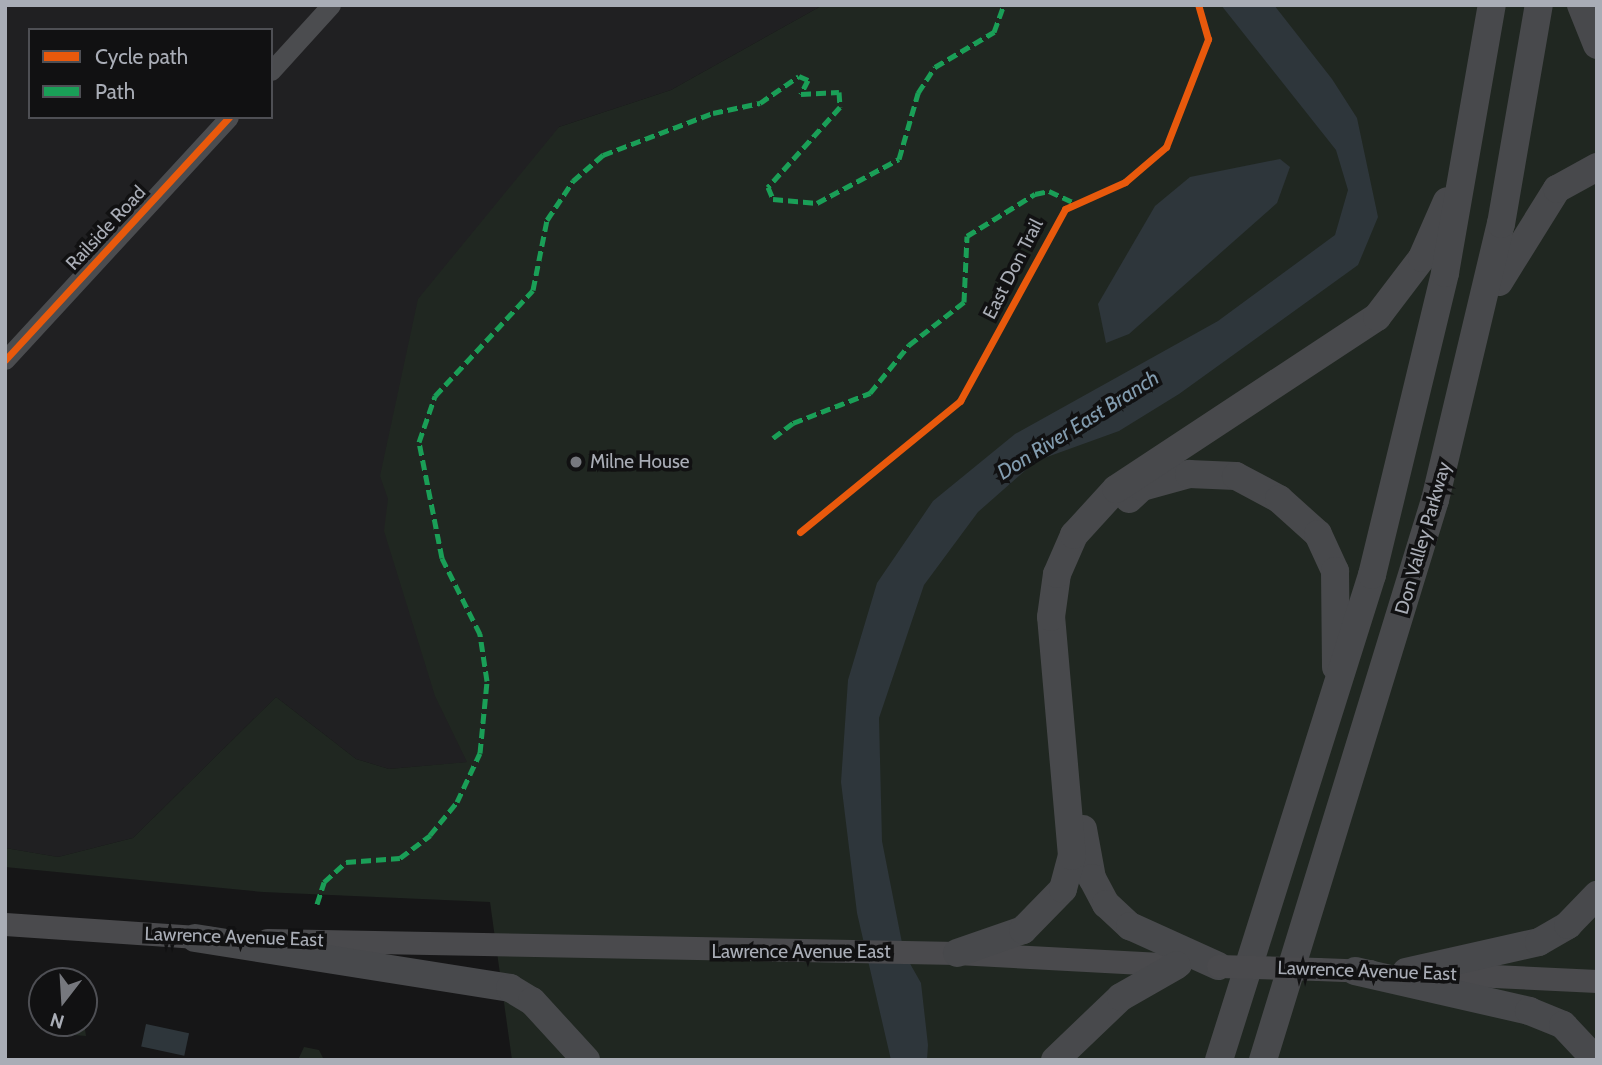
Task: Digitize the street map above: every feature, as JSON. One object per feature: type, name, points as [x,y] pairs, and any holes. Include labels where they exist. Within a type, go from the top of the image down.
[{"type":"highway","name":"Don Valley Parkway","points":[[1219,1060],[1336,684],[1413,417],[1492,5]]},
{"type":"highway","name":"Don Valley Parkway","points":[[1266,1055],[1424,538],[1480,319],[1539,5]]},
{"type":"highway","points":[[1581,5],[1597,45]]},
{"type":"highway","points":[[957,953],[1023,930],[1063,889],[1072,856],[1051,617],[1057,574],[1074,536],[1116,489],[1377,317],[1422,258],[1465,156]]},
{"type":"highway","points":[[1480,319],[1523,234],[1557,189],[1597,167]]},
{"type":"highway","points":[[1218,966],[1130,926],[1106,904],[1092,878],[1066,616],[1075,563],[1097,531],[1142,487],[1189,474],[1236,476],[1279,499],[1318,534],[1335,571],[1336,684]]},
{"type":"highway","points":[[1406,972],[1539,942],[1568,925],[1597,895]]},
{"type":"highway","points":[[195,938],[510,988],[532,1001],[586,1060]]},
{"type":"highway","points":[[1055,1060],[1121,997],[1182,965]]},
{"type":"highway","points":[[1355,971],[1529,1011],[1563,1025],[1596,1060]]},
{"type":"main road","name":"Lawrence Avenue East","points":[[5,924],[195,938],[802,953],[957,953],[1182,965],[1597,981]]},
{"type":"street","points":[[273,69],[331,5]]},
{"type":"street","name":"Railside Road","points":[[5,360],[227,119]]},
{"type":"shaded area","points":[[5,5],[823,5],[671,90],[559,127],[464,721],[470,762],[389,769],[356,759],[276,697],[133,838],[58,857],[5,848]]},
{"type":"shaded area","points":[[823,5],[1597,5],[1597,1060],[512,1060],[490,902],[263,892],[5,867],[5,848],[58,857],[133,838],[276,697],[356,759],[389,769],[467,762],[435,696],[384,531],[388,499],[380,476],[418,299],[559,127],[671,90]]},
{"type":"shaded area","points":[[304,1047],[319,1050],[324,1060],[298,1060]]},
{"type":"water","name":"Don River East Branch","points":[[1221,5],[1274,5],[1332,79],[1357,118],[1378,217],[1358,265],[1179,394],[1119,431],[1036,461],[978,512],[924,585],[879,718],[882,841],[904,953],[921,983],[928,1045],[927,1060],[891,1060],[857,913],[841,782],[848,680],[877,583],[933,501],[1015,434],[1218,321],[1335,235],[1348,190],[1336,150]]},
{"type":"water","points":[[1280,159],[1290,167],[1277,203],[1129,334],[1106,343],[1098,304],[1155,206],[1190,177]]},
{"type":"water","points":[[146,1024],[189,1033],[184,1056],[141,1046]]},
{"type":"marked path","points":[[317,904],[324,882],[346,862],[400,858],[430,835],[457,802],[480,753],[487,681],[480,634],[442,558],[419,442],[435,396],[533,290],[547,220],[573,181],[603,155],[713,113],[760,103],[799,76],[808,80],[801,94],[839,92],[840,107],[768,187],[773,199],[817,203],[899,159],[918,93],[935,67],[994,32],[1004,5]]},
{"type":"marked path","points":[[773,438],[793,423],[870,393],[909,345],[964,302],[967,236],[1035,194],[1049,191],[1073,202]]},
{"type":"cycle path","name":"East Don Trail","points":[[800,532],[960,401],[1065,209],[1125,182],[1166,147],[1208,39],[1198,5]]},
{"type":"cycle path","points":[[5,360],[227,119]]},
{"type":"place","name":"Milne House","points":[[576,462]]}]
